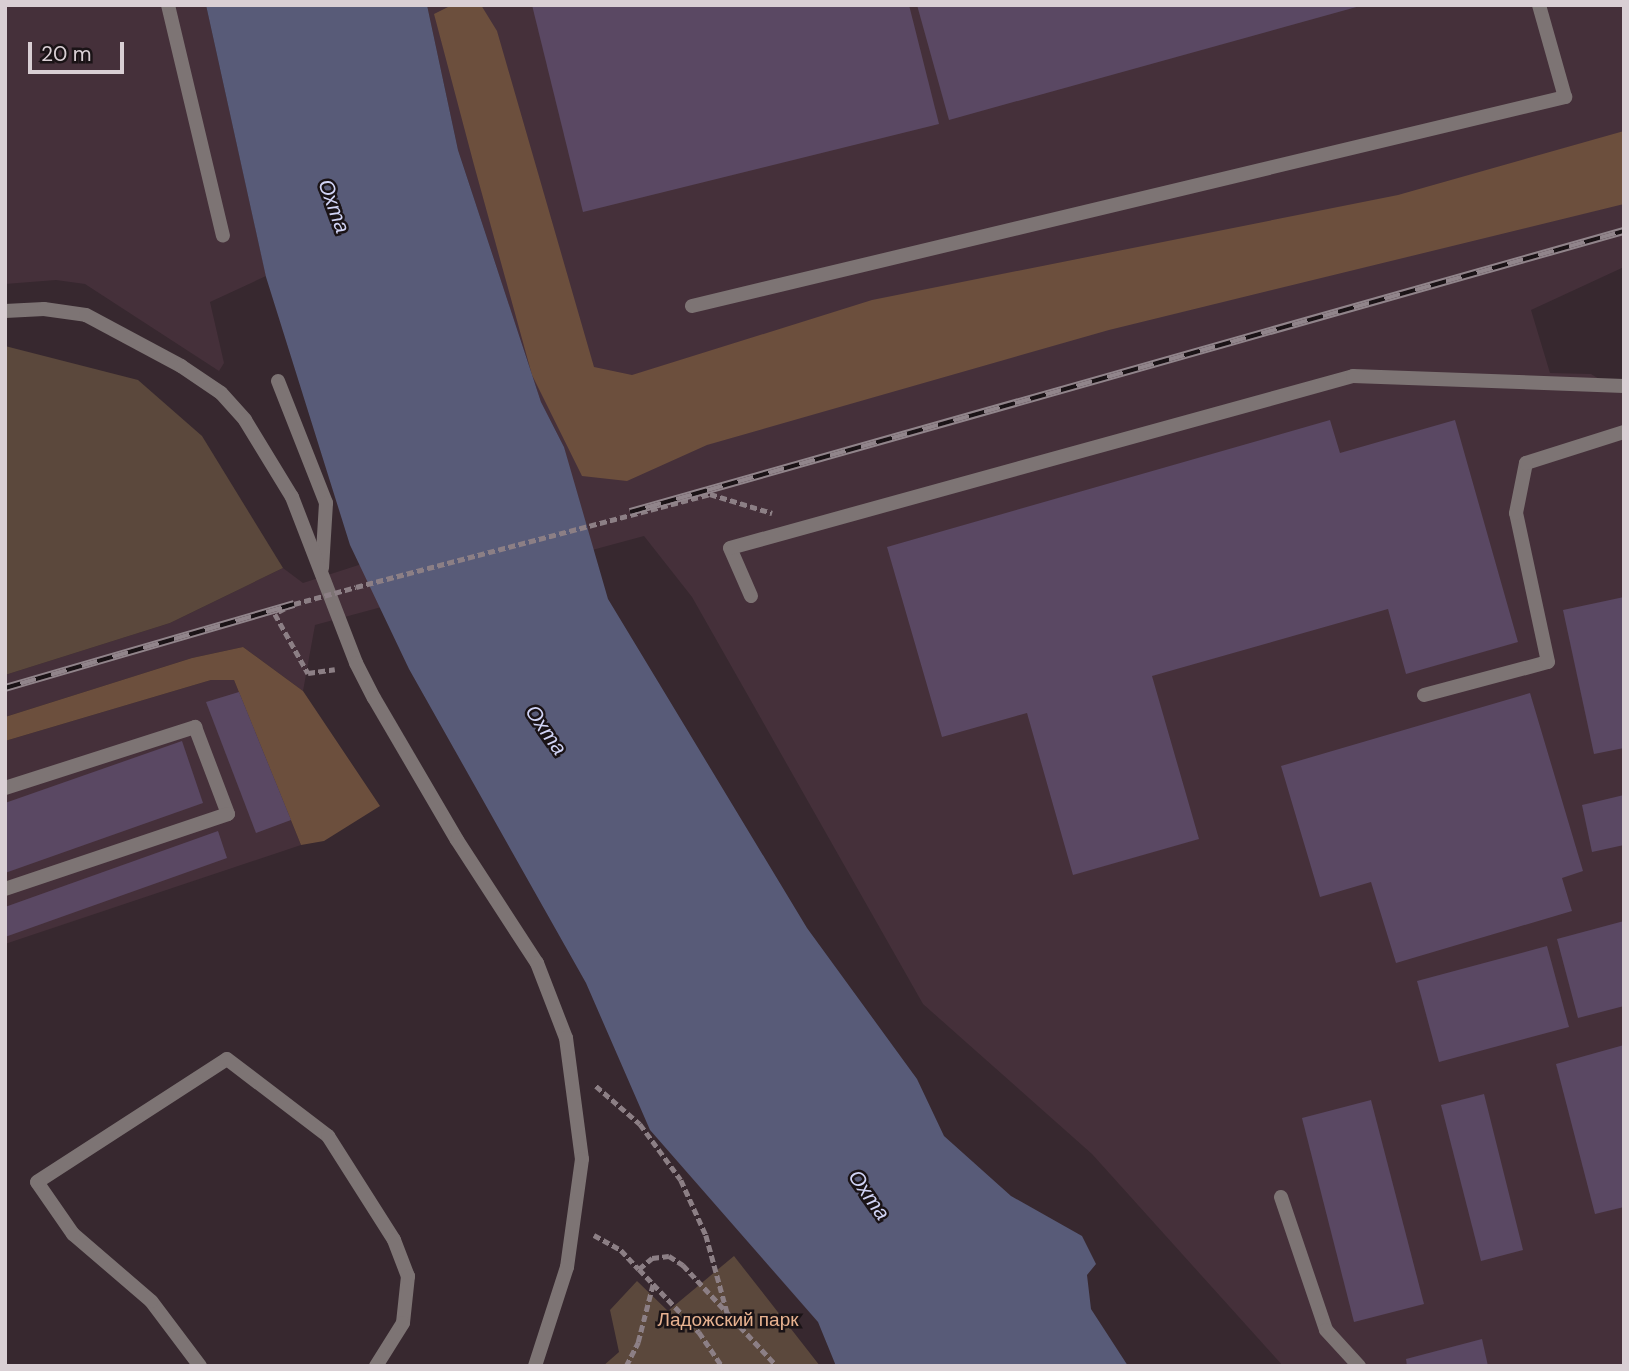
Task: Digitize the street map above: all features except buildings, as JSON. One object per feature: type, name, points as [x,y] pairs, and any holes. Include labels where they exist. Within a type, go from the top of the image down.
[{"type":"street","points":[[168,5],[223,236]]},
{"type":"street","points":[[692,306],[1565,97],[1539,5]]},
{"type":"street","points":[[5,311],[44,309],[86,315],[137,339],[221,393],[245,421],[292,497],[322,568],[356,663],[374,698],[552,994],[566,1038],[582,1159],[567,1267],[535,1366]]},
{"type":"street","points":[[751,596],[730,548],[1353,376],[1624,386]]},
{"type":"street","points":[[278,381],[326,503],[322,568]]},
{"type":"street","points":[[1424,695],[1548,662],[1516,513],[1526,463],[1624,432]]},
{"type":"street","points":[[5,788],[195,727],[228,814],[5,889]]},
{"type":"street","points":[[200,1366],[151,1301],[73,1234],[37,1182],[227,1059],[328,1136],[394,1240],[408,1276],[403,1323],[376,1366]]},
{"type":"street","points":[[1281,1198],[1326,1330],[1359,1366]]},
{"type":"path","points":[[332,669],[307,673],[275,614],[294,604],[630,512],[639,513],[710,494],[768,508]]},
{"type":"path","points":[[587,1076],[648,1133],[681,1180],[706,1235],[727,1312]]},
{"type":"path","points":[[575,1224],[621,1250],[722,1366]]},
{"type":"path","points":[[639,1269],[652,1258],[669,1256],[727,1312],[777,1366]]},
{"type":"path","points":[[626,1366],[638,1342],[653,1284]]},
{"type":"shaded area","points":[[5,5],[206,5],[266,276],[210,302],[224,363],[219,371],[85,284],[56,280],[5,284]]},
{"type":"shaded area","points":[[427,5],[1624,5],[1624,267],[1531,310],[1550,373],[1591,374],[1624,394],[1624,1366],[1283,1366],[1092,1154],[923,1004],[692,597],[644,536],[315,625],[303,691],[243,647],[192,658],[5,717],[5,675],[170,623],[283,568],[303,583],[569,497],[564,447],[541,402],[458,150]]},
{"type":"shaded area","points":[[452,5],[481,5],[497,31],[594,367],[632,375],[872,300],[1398,195],[1624,131],[1624,204],[1109,330],[707,445],[627,481],[582,476],[532,375],[474,165],[434,14]]},
{"type":"shaded area","points":[[243,647],[303,691],[380,806],[324,841],[301,845],[234,680],[211,680],[5,741],[5,717],[192,658]]},
{"type":"shaded area","points":[[211,680],[234,680],[301,845],[5,944],[5,741]]},
{"type":"green space","points":[[5,346],[138,380],[202,436],[283,568],[170,623],[5,675]]},
{"type":"green space","name":"Ладожский парк","points":[[734,1256],[820,1366],[603,1366],[619,1352],[610,1310],[637,1281],[668,1311]]},
{"type":"water","name":"Охта","points":[[206,5],[427,5],[458,150],[541,402],[564,447],[608,599],[807,928],[917,1079],[944,1136],[1011,1196],[1082,1236],[1096,1264],[1087,1275],[1091,1309],[1128,1366],[836,1366],[818,1322],[650,1130],[586,983],[409,669],[350,545],[266,277]]},
{"type":"railway","points":[[630,512],[1624,231]]},
{"type":"railway","points":[[5,688],[294,604]]}]
